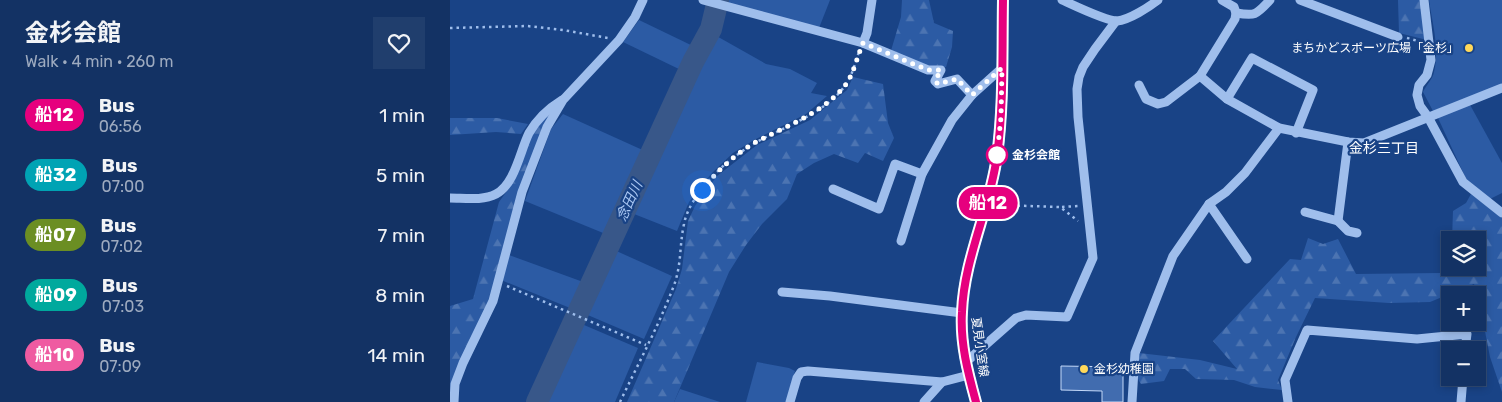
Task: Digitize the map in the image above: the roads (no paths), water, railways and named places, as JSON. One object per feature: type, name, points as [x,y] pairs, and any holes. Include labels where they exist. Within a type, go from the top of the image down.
[{"type":"main road","name":"夏見小室線","points":[[976,402],[966,362],[962,313],[969,265],[988,204],[997,156],[1001,117],[1003,0]]},
{"type":"street","points":[[454,402],[455,384],[463,362],[493,301],[522,192],[547,127],[563,100],[619,40],[635,17],[643,0]]},
{"type":"street","points":[[703,0],[863,43],[928,70],[941,70],[935,81],[938,84],[957,79],[972,95]]},
{"type":"street","points":[[863,43],[867,33],[872,0]]},
{"type":"street","points":[[1062,0],[1091,13],[1116,21]]},
{"type":"street","points":[[966,362],[1016,318],[1026,315],[1067,317],[1093,258],[1078,116],[1077,89],[1079,77],[1083,67],[1116,21],[1142,12],[1158,0]]},
{"type":"street","points":[[1139,85],[1146,99],[1158,104],[1166,102],[1200,76],[1235,19],[1234,7],[1222,0]]},
{"type":"street","points":[[1236,13],[1257,14],[1270,0]]},
{"type":"street","points":[[1300,0],[1398,36]]},
{"type":"street","points":[[1424,0],[1430,43],[1430,60],[1427,75],[1419,85],[1417,95],[1420,106],[1428,117],[1463,182],[1502,213]]},
{"type":"street","points":[[1227,99],[1252,58],[1313,90],[1296,133]]},
{"type":"street","points":[[901,241],[922,174],[952,120],[972,95],[1002,68]]},
{"type":"street","points":[[1200,76],[1227,99],[1278,128],[1296,133],[1364,143],[1376,140],[1502,88]]},
{"type":"street","points":[[450,198],[486,198],[497,194],[507,184],[530,132],[548,108],[563,100]]},
{"type":"street","points":[[1132,402],[1135,353],[1173,256],[1209,204],[1226,192],[1244,173],[1278,128]]},
{"type":"street","points":[[1338,221],[1348,142]]},
{"type":"street","points":[[833,189],[879,209],[895,164],[922,174]]},
{"type":"street","points":[[1209,204],[1247,259]]},
{"type":"street","points":[[1305,212],[1338,221],[1348,231],[1357,233]]},
{"type":"street","points":[[782,292],[830,296],[962,313]]},
{"type":"street","points":[[1288,402],[1285,380],[1307,330],[1417,339],[1467,334],[1466,341]]},
{"type":"street","points":[[790,402],[800,372],[808,371],[942,382],[969,375]]},
{"type":"street","points":[[924,402],[942,382]]},
{"type":"street","points":[[1461,402],[1462,386]]},
{"type":"waterway","name":"念田川","points":[[537,402],[693,62],[711,29],[718,0]]},
{"type":"place","name":"まちかどスポーツ広場「金杉」","points":[[1469,48]]},
{"type":"place","name":"金杉会館","points":[[997,155]]},
{"type":"place","name":"金杉幼稚園","points":[[1084,369]]},
{"type":"district","name":"金杉三丁目","points":[[1384,148]]}]
